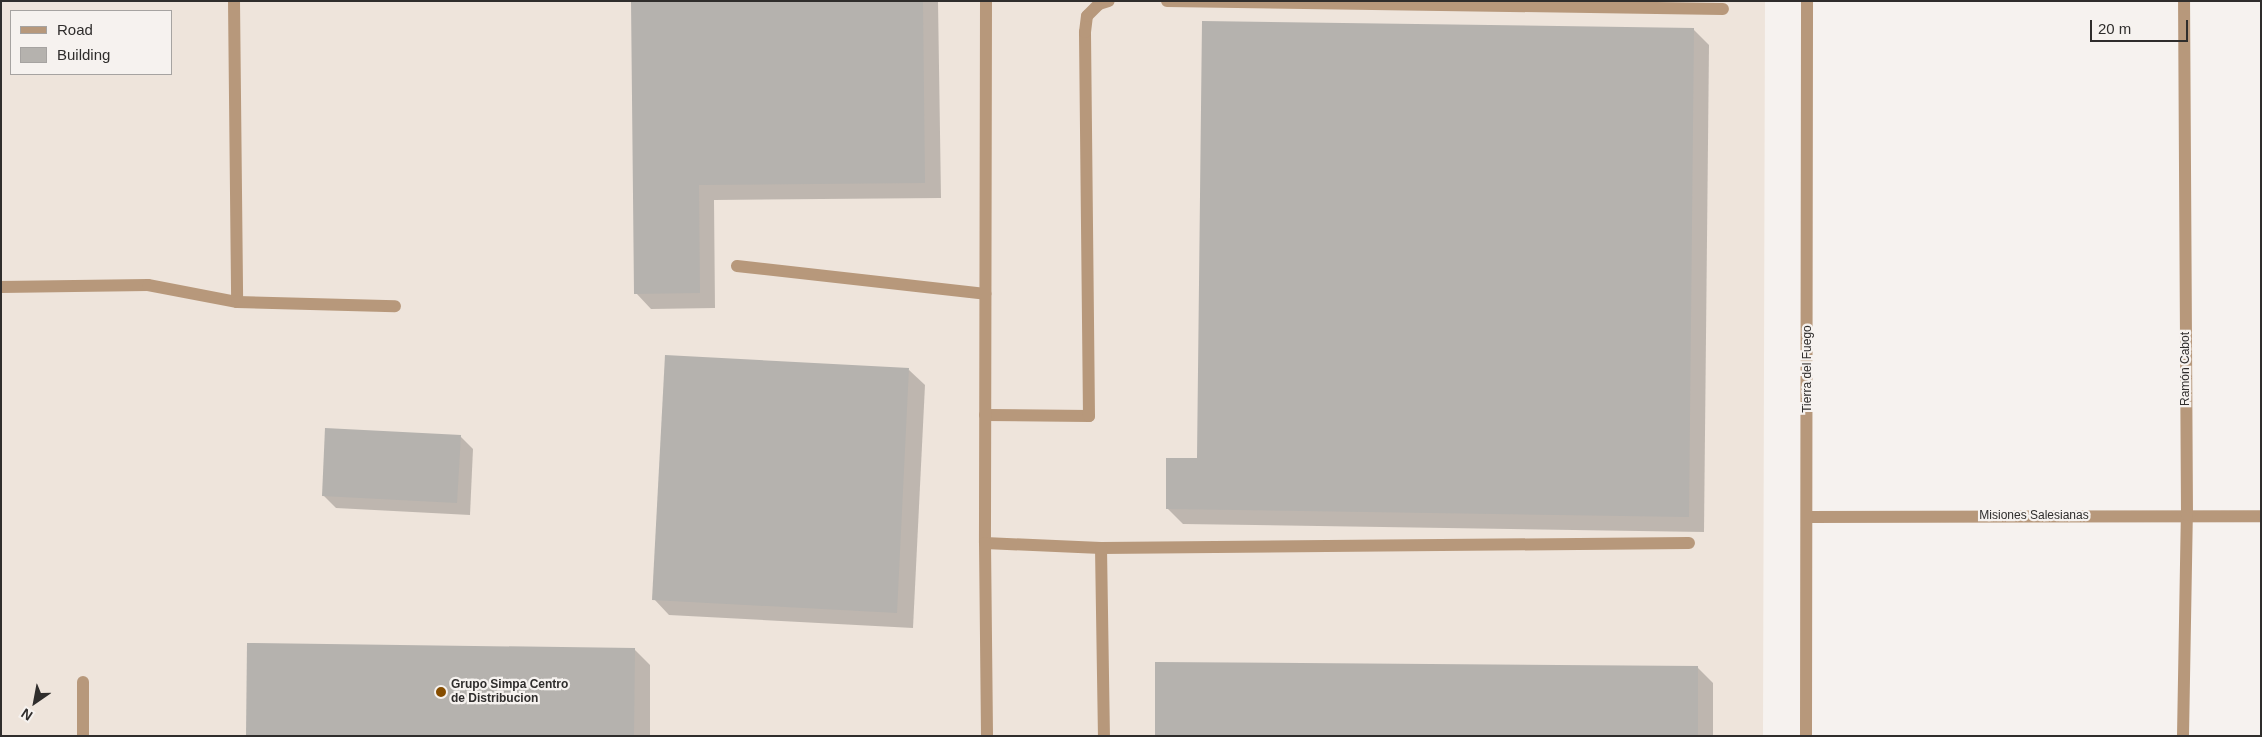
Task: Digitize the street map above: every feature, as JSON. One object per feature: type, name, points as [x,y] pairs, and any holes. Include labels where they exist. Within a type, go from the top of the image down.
[{"type":"street","points":[[234,1],[237,302]]},
{"type":"street","points":[[986,1],[985,543],[987,736]]},
{"type":"street","points":[[985,416],[1089,416],[1085,32],[1087,16],[1099,4],[1109,1]]},
{"type":"street","points":[[1167,1],[1723,9]]},
{"type":"street","name":"Tierra del Fuego","points":[[1806,736],[1808,517],[1807,1]]},
{"type":"street","name":"Ramón Cabot","points":[[2183,736],[2187,515],[2184,1]]},
{"type":"street","points":[[737,266],[985,294]]},
{"type":"street","points":[[1,286],[148,285],[237,302],[395,306]]},
{"type":"street","name":"Misiones Salesianas","points":[[1808,517],[2261,516]]},
{"type":"street","points":[[985,543],[1101,548],[1689,543]]},
{"type":"street","points":[[1101,548],[1104,736]]},
{"type":"street","points":[[83,682],[83,736]]},
{"type":"shaded area","points":[[1,1],[1765,1],[1763,736],[1,736]]},
{"type":"building","points":[[631,1],[923,1],[925,183],[699,185],[700,293],[634,294]]},
{"type":"building","points":[[1202,21],[1694,28],[1689,517],[1166,509],[1166,458],[1197,458]]},
{"type":"building","points":[[665,355],[909,368],[897,613],[652,600]]},
{"type":"building","points":[[325,428],[461,435],[457,503],[322,496]]},
{"type":"building","name":"Grupo Simpa Centro de Distribucion","points":[[247,643],[635,648],[634,736],[246,736]]},
{"type":"building","points":[[1155,662],[1698,666],[1698,736],[1155,736]]},
{"type":"place","name":"Grupo Simpa Centro de Distribucion","points":[[441,692]]}]
